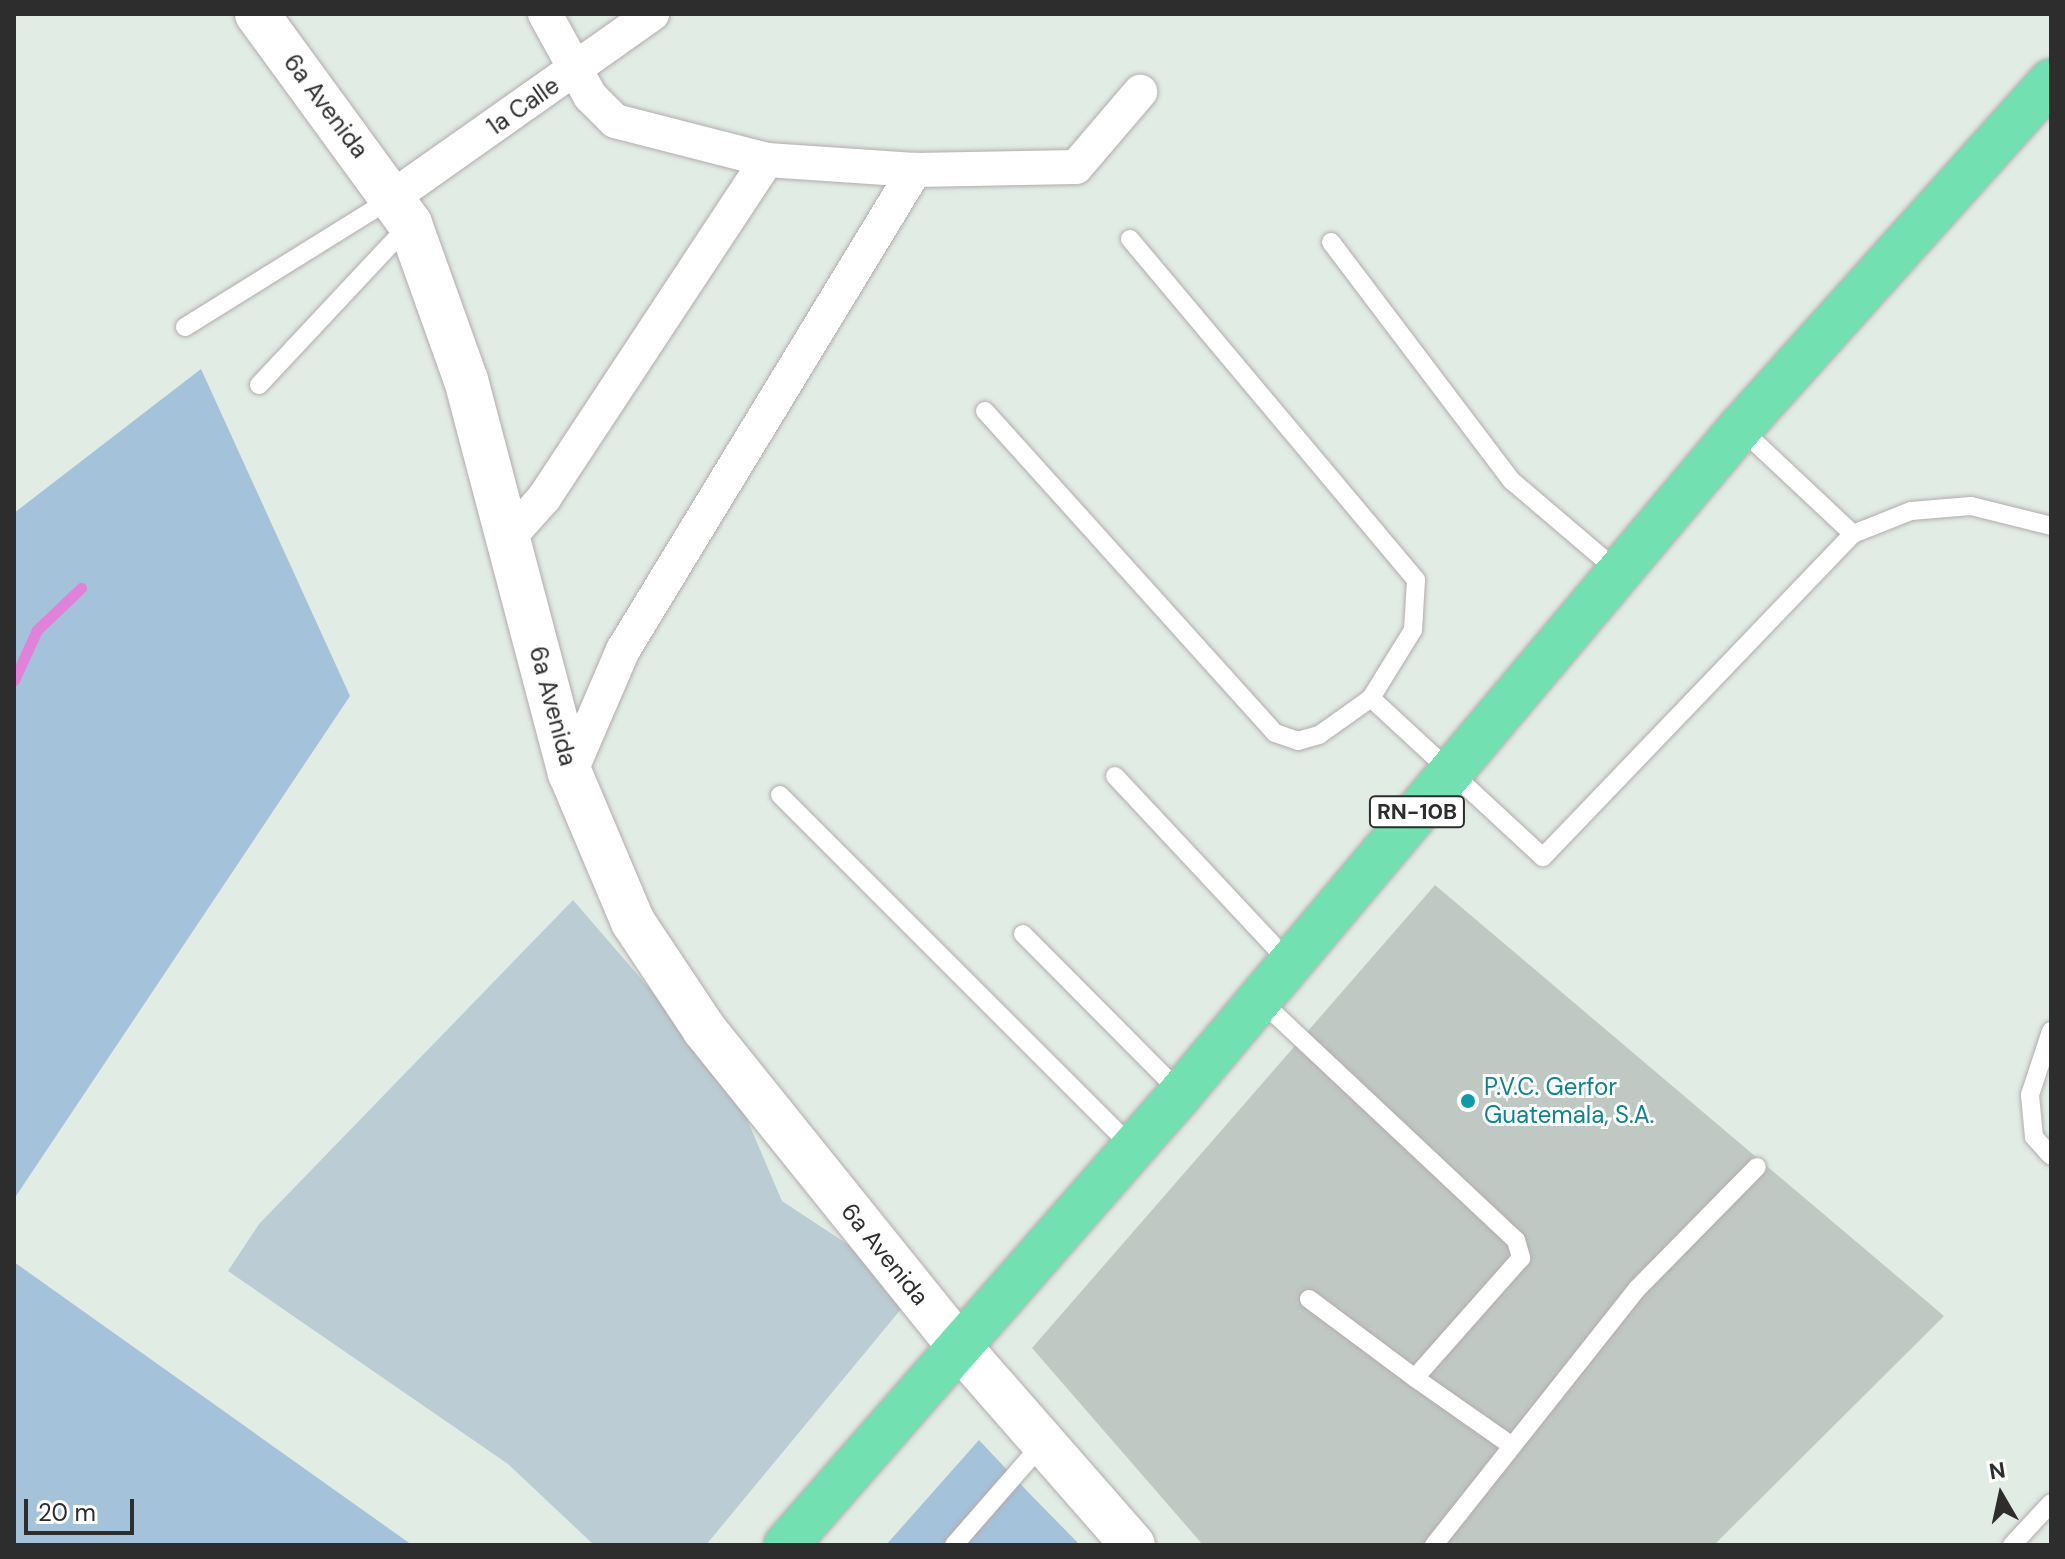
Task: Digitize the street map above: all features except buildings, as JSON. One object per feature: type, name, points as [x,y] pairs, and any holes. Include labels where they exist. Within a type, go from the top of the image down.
[{"type":"main road","name":"RN-10B","points":[[786,1545],[957,1344],[1181,1093],[1740,428],[2051,81]]},
{"type":"street","points":[[545,14],[574,70],[615,121],[767,160],[915,170],[1076,167],[1140,92]]},
{"type":"street","name":"1a Calle","points":[[402,210],[574,70],[652,14]]},
{"type":"street","name":"6a Avenida","points":[[268,20],[402,210],[466,380],[510,536],[570,773],[633,922],[704,1029],[957,1344],[1133,1545]]},
{"type":"street","points":[[510,536],[544,498],[767,160]]},
{"type":"street","points":[[570,773],[623,650],[915,170]]},
{"type":"lane","points":[[185,327],[402,210]]},
{"type":"lane","points":[[259,385],[402,210]]},
{"type":"lane","points":[[985,411],[1275,733],[1298,741],[1319,735],[1371,698],[1413,630],[1416,580],[1130,239]]},
{"type":"lane","points":[[1331,242],[1512,481],[1619,572]]},
{"type":"lane","points":[[1740,428],[1853,534]]},
{"type":"lane","points":[[1371,698],[1452,770],[1537,855],[1549,855],[1777,607],[1853,534],[1911,511],[1971,506],[2051,526]]},
{"type":"lane","points":[[1115,776],[1290,963]]},
{"type":"lane","points":[[780,795],[1131,1146]]},
{"type":"lane","points":[[1023,934],[1181,1093]]},
{"type":"lane","points":[[1259,998],[1516,1240],[1520,1249],[1521,1258],[1415,1378]]},
{"type":"lane","points":[[2051,1031],[2030,1095],[2051,1156]]},
{"type":"lane","points":[[1434,1545],[1637,1289],[1757,1167]]},
{"type":"lane","points":[[1309,1299],[1512,1446]]},
{"type":"lane","points":[[954,1545],[1043,1443]]},
{"type":"lane","points":[[2012,1545],[2051,1503]]},
{"type":"shaded area","points":[[201,369],[350,696],[14,1199],[14,513]]},
{"type":"shaded area","points":[[573,900],[732,1084],[782,1201],[894,1275],[911,1297],[706,1545],[594,1545],[508,1464],[228,1271],[259,1224]]},
{"type":"shaded area","points":[[14,1262],[412,1545],[14,1545]]},
{"type":"shaded area","points":[[979,1440],[1028,1492],[1080,1545],[886,1545]]},
{"type":"waterway","points":[[14,680],[37,630],[81,588]]},
{"type":"place","name":"P.V.C. Gerfor Guatemala, S.A.","points":[[1468,1101]]}]
